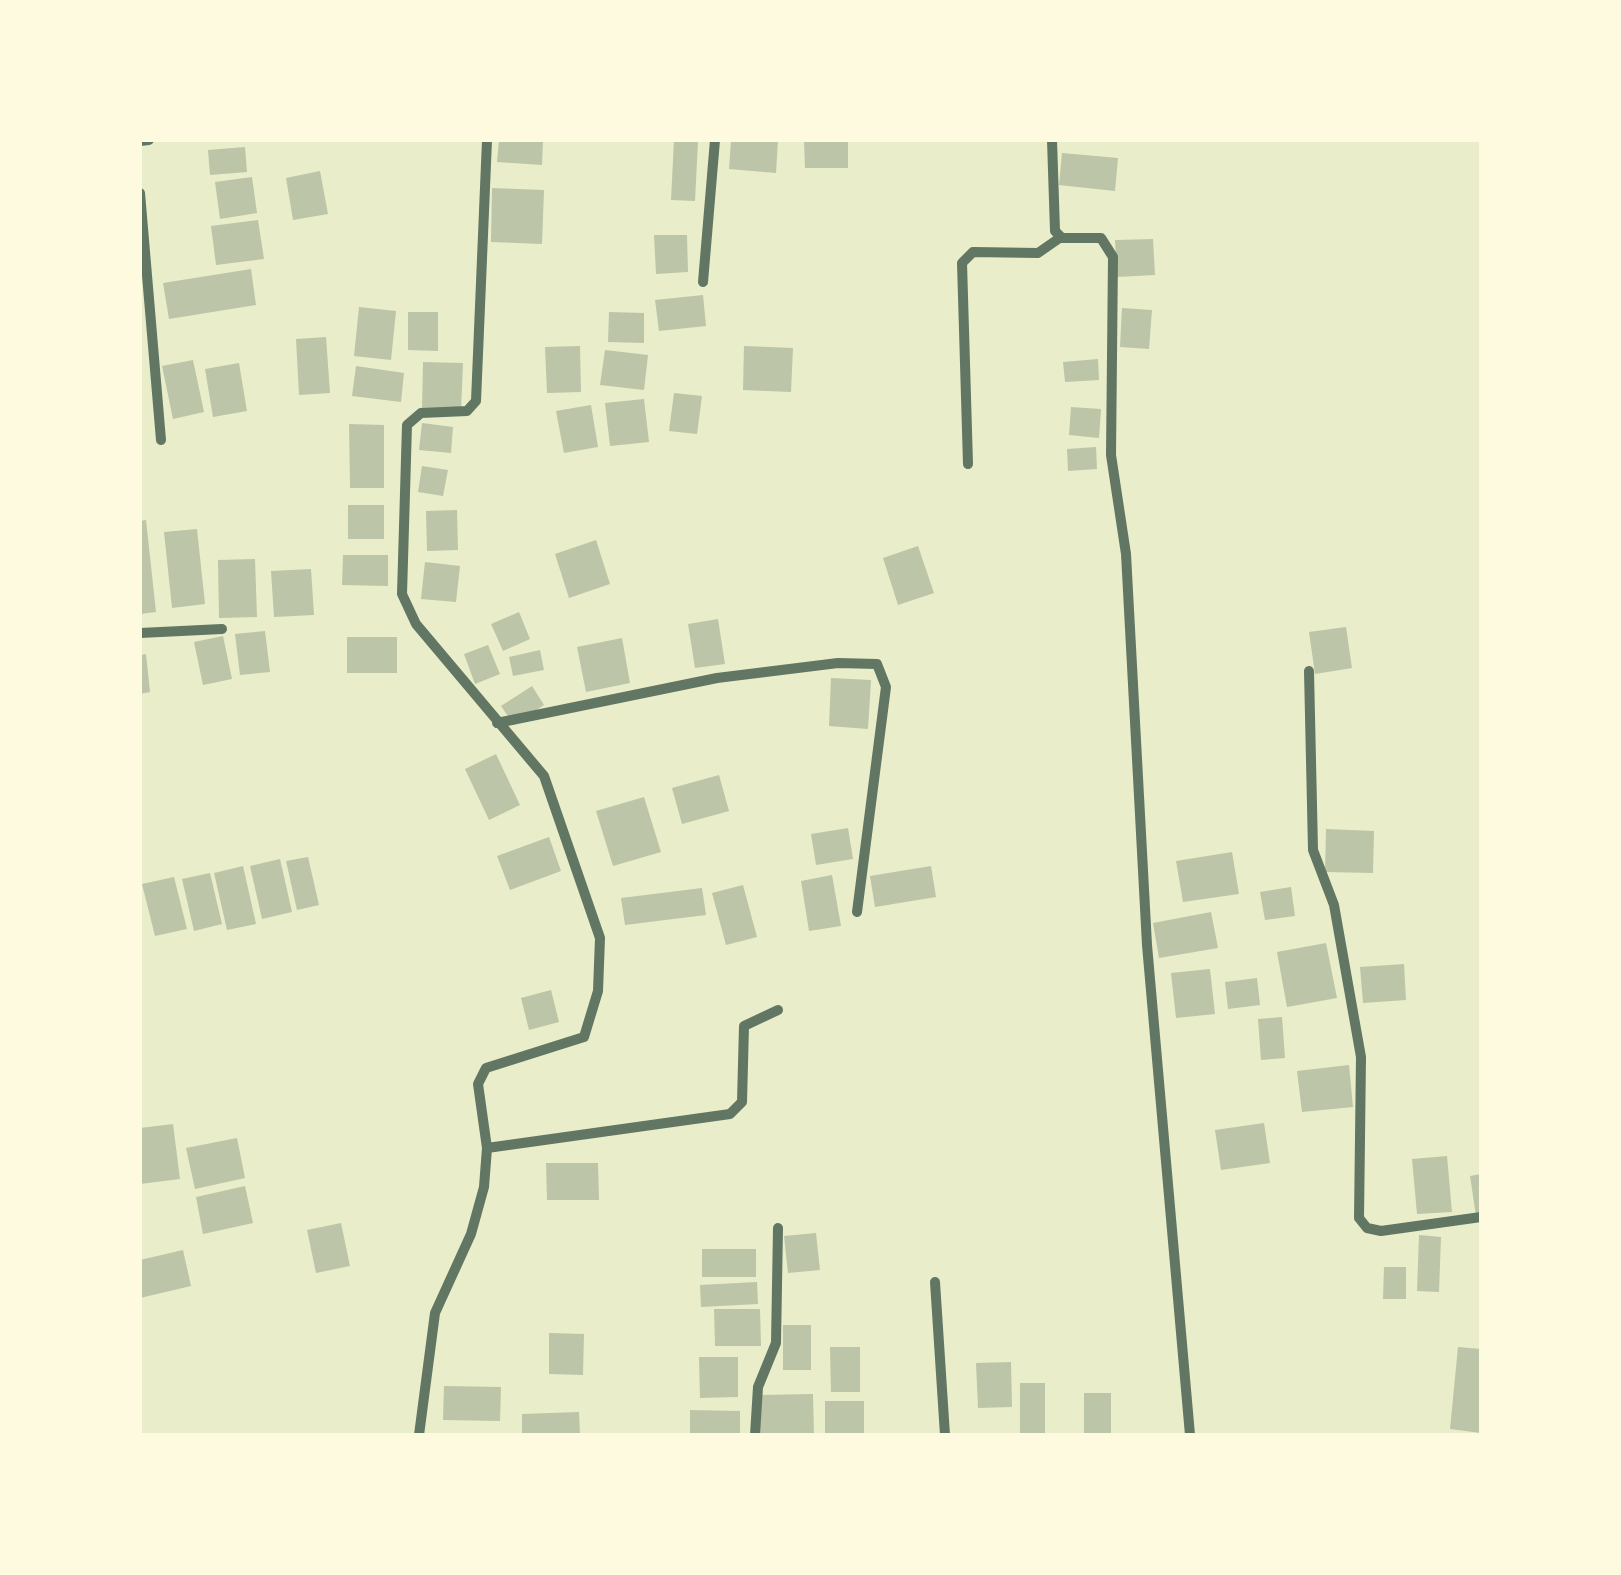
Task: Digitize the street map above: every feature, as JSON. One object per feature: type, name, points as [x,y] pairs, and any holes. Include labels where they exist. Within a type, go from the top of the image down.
[{"type":"street","points":[[140,141],[149,140]]},
{"type":"street","points":[[420,1435],[435,1312],[471,1234],[484,1186],[488,1148],[478,1084],[486,1068],[584,1037],[598,991],[600,938],[544,776],[416,624],[402,594],[407,425],[422,414],[467,410],[476,402],[487,140]]},
{"type":"street","points":[[703,282],[714,140]]},
{"type":"street","points":[[1052,140],[1053,224],[1061,237]]},
{"type":"street","points":[[140,193],[161,440]]},
{"type":"street","points":[[968,464],[962,263],[972,252],[1038,253],[1061,237],[1101,238],[1113,257],[1112,474],[1126,554],[1147,945],[1190,1435]]},
{"type":"street","points":[[140,633],[222,629]]},
{"type":"street","points":[[497,723],[717,678],[838,662],[878,664],[886,686],[857,912]]},
{"type":"street","points":[[1309,670],[1312,850],[1334,905],[1361,1057],[1359,1218],[1367,1228],[1382,1231],[1481,1218]]},
{"type":"street","points":[[488,1148],[730,1114],[742,1102],[744,1026],[778,1010]]},
{"type":"street","points":[[755,1435],[758,1387],[776,1343],[778,1228]]},
{"type":"street","points":[[935,1282],[946,1435]]},
{"type":"building","points":[[499,140],[543,140],[542,165],[497,162]]},
{"type":"building","points":[[674,140],[698,141],[695,201],[671,200]]},
{"type":"building","points":[[731,140],[778,140],[776,173],[729,169]]},
{"type":"building","points":[[804,140],[848,140],[848,168],[805,168]]},
{"type":"building","points":[[245,147],[247,172],[210,175],[208,150]]},
{"type":"building","points":[[1062,153],[1118,158],[1115,191],[1059,185]]},
{"type":"building","points":[[320,171],[328,214],[293,220],[286,178]]},
{"type":"building","points":[[252,177],[257,213],[220,219],[215,182]]},
{"type":"building","points":[[492,188],[544,190],[542,244],[491,242]]},
{"type":"building","points":[[258,220],[264,259],[216,265],[211,226]]},
{"type":"building","points":[[654,235],[687,235],[688,272],[656,274]]},
{"type":"building","points":[[1153,239],[1155,275],[1117,277],[1115,240]]},
{"type":"building","points":[[251,269],[256,305],[169,319],[163,283]]},
{"type":"building","points":[[703,295],[706,326],[659,331],[655,300]]},
{"type":"building","points":[[359,307],[396,311],[391,360],[354,356]]},
{"type":"building","points":[[1122,308],[1152,310],[1149,349],[1120,347]]},
{"type":"building","points":[[408,312],[438,312],[438,351],[408,350]]},
{"type":"building","points":[[609,312],[644,313],[644,343],[608,342]]},
{"type":"building","points":[[326,337],[330,393],[299,395],[296,339]]},
{"type":"building","points":[[580,346],[581,392],[547,393],[545,347]]},
{"type":"building","points":[[744,346],[793,348],[791,392],[743,390]]},
{"type":"building","points":[[605,350],[648,355],[644,390],[600,385]]},
{"type":"building","points":[[1098,359],[1099,380],[1065,382],[1063,362]]},
{"type":"building","points":[[193,360],[204,412],[173,419],[162,366]]},
{"type":"building","points":[[423,362],[463,363],[461,410],[422,409]]},
{"type":"building","points":[[239,363],[247,411],[213,417],[205,369]]},
{"type":"building","points":[[356,366],[404,373],[401,402],[352,396]]},
{"type":"building","points":[[674,393],[702,396],[697,434],[669,431]]},
{"type":"building","points":[[644,399],[649,442],[610,446],[605,403]]},
{"type":"building","points":[[591,405],[598,447],[564,453],[556,411]]},
{"type":"building","points":[[1071,407],[1101,409],[1099,438],[1069,435]]},
{"type":"building","points":[[422,423],[453,427],[451,453],[419,450]]},
{"type":"building","points":[[349,424],[384,425],[384,488],[350,488]]},
{"type":"building","points":[[1096,447],[1097,469],[1068,471],[1067,449]]},
{"type":"building","points":[[422,466],[448,470],[443,496],[418,492]]},
{"type":"building","points":[[348,505],[384,505],[384,539],[348,539]]},
{"type":"building","points":[[457,510],[458,550],[427,551],[426,511]]},
{"type":"building","points":[[146,520],[156,612],[140,614],[140,521]]},
{"type":"building","points":[[197,529],[205,604],[172,608],[164,532]]},
{"type":"building","points":[[596,540],[610,584],[569,598],[555,554]]},
{"type":"building","points":[[918,546],[934,593],[898,605],[883,558]]},
{"type":"building","points":[[343,555],[388,555],[388,586],[342,585]]},
{"type":"building","points":[[255,559],[257,617],[219,618],[218,560]]},
{"type":"building","points":[[425,562],[460,566],[456,602],[421,599]]},
{"type":"building","points":[[311,569],[314,615],[274,617],[271,571]]},
{"type":"building","points":[[519,612],[530,639],[503,651],[491,624]]},
{"type":"building","points":[[718,619],[725,664],[695,668],[688,624]]},
{"type":"building","points":[[1346,627],[1352,668],[1315,674],[1309,632]]},
{"type":"building","points":[[265,631],[270,672],[240,675],[235,634]]},
{"type":"building","points":[[223,636],[232,679],[203,685],[194,642]]},
{"type":"building","points":[[347,637],[397,637],[397,673],[347,673]]},
{"type":"building","points":[[622,638],[630,683],[586,692],[577,647]]},
{"type":"building","points":[[488,645],[500,674],[475,684],[464,654]]},
{"type":"building","points":[[540,650],[544,670],[513,676],[509,657]]},
{"type":"building","points":[[146,654],[150,692],[140,694],[140,655]]},
{"type":"building","points":[[831,678],[871,680],[868,729],[829,726]]},
{"type":"building","points":[[532,686],[544,705],[514,725],[501,706]]},
{"type":"building","points":[[496,754],[520,805],[489,820],[465,769]]},
{"type":"building","points":[[719,775],[729,811],[682,824],[672,788]]},
{"type":"building","points":[[644,797],[661,852],[613,866],[596,811]]},
{"type":"building","points":[[848,828],[853,859],[816,865],[811,834]]},
{"type":"building","points":[[1326,829],[1374,831],[1373,873],[1325,872]]},
{"type":"building","points":[[549,837],[561,871],[510,890],[497,856]]},
{"type":"building","points":[[1232,852],[1239,894],[1183,902],[1176,861]]},
{"type":"building","points":[[308,857],[319,905],[297,910],[286,861]]},
{"type":"building","points":[[280,859],[292,912],[262,919],[250,866]]},
{"type":"building","points":[[243,866],[256,924],[227,930],[214,873]]},
{"type":"building","points":[[931,866],[936,897],[875,907],[870,876]]},
{"type":"building","points":[[210,873],[222,924],[194,931],[182,879]]},
{"type":"building","points":[[832,875],[841,926],[809,931],[801,881]]},
{"type":"building","points":[[174,877],[187,929],[155,936],[142,884]]},
{"type":"building","points":[[743,885],[757,937],[726,945],[712,893]]},
{"type":"building","points":[[1291,887],[1295,916],[1265,920],[1260,892]]},
{"type":"building","points":[[702,888],[706,915],[625,925],[621,898]]},
{"type":"building","points":[[1211,912],[1218,948],[1159,958],[1153,923]]},
{"type":"building","points":[[1326,943],[1337,998],[1287,1007],[1277,952]]},
{"type":"building","points":[[1404,964],[1406,1000],[1363,1003],[1360,967]]},
{"type":"building","points":[[1210,969],[1215,1014],[1176,1018],[1171,973]]},
{"type":"building","points":[[1257,978],[1260,1005],[1228,1009],[1225,982]]},
{"type":"building","points":[[551,990],[559,1022],[529,1030],[521,998]]},
{"type":"building","points":[[1282,1017],[1285,1058],[1261,1060],[1258,1019]]},
{"type":"building","points":[[1349,1065],[1353,1107],[1302,1112],[1297,1071]]},
{"type":"building","points":[[1264,1123],[1270,1163],[1221,1170],[1215,1130]]},
{"type":"building","points":[[173,1124],[180,1179],[140,1184],[140,1128]]},
{"type":"building","points":[[237,1138],[245,1178],[195,1189],[186,1148]]},
{"type":"building","points":[[1447,1156],[1452,1212],[1417,1214],[1412,1159]]},
{"type":"building","points":[[546,1163],[598,1163],[599,1200],[547,1200]]},
{"type":"building","points":[[1481,1174],[1481,1215],[1476,1216],[1470,1176]]},
{"type":"building","points":[[245,1186],[253,1223],[203,1234],[196,1197]]},
{"type":"building","points":[[341,1223],[350,1266],[316,1273],[307,1230]]},
{"type":"building","points":[[816,1233],[820,1270],[788,1273],[784,1236]]},
{"type":"building","points":[[1419,1235],[1441,1237],[1439,1292],[1417,1291]]},
{"type":"building","points":[[702,1249],[756,1249],[756,1277],[702,1277]]},
{"type":"building","points":[[183,1250],[191,1286],[140,1298],[140,1260]]},
{"type":"building","points":[[1384,1267],[1406,1267],[1406,1299],[1383,1299]]},
{"type":"building","points":[[757,1282],[758,1304],[701,1307],[700,1285]]},
{"type":"building","points":[[714,1309],[760,1309],[761,1346],[715,1346]]},
{"type":"building","points":[[783,1325],[811,1325],[811,1370],[783,1370]]},
{"type":"building","points":[[549,1333],[584,1334],[583,1375],[549,1374]]},
{"type":"building","points":[[830,1347],[860,1347],[860,1392],[831,1392]]},
{"type":"building","points":[[1458,1347],[1481,1349],[1481,1433],[1450,1429]]},
{"type":"building","points":[[699,1357],[738,1357],[738,1397],[700,1398]]},
{"type":"building","points":[[1011,1362],[1012,1407],[978,1408],[976,1363]]},
{"type":"building","points":[[1020,1383],[1045,1383],[1045,1435],[1020,1435]]},
{"type":"building","points":[[444,1386],[501,1387],[500,1421],[443,1420]]},
{"type":"building","points":[[1084,1393],[1111,1393],[1111,1435],[1084,1435]]},
{"type":"building","points":[[813,1394],[814,1435],[760,1435],[760,1395]]},
{"type":"building","points":[[825,1401],[864,1401],[864,1435],[825,1435]]},
{"type":"building","points":[[690,1410],[740,1411],[740,1435],[690,1435]]},
{"type":"building","points":[[579,1412],[580,1435],[522,1435],[522,1414]]}]
